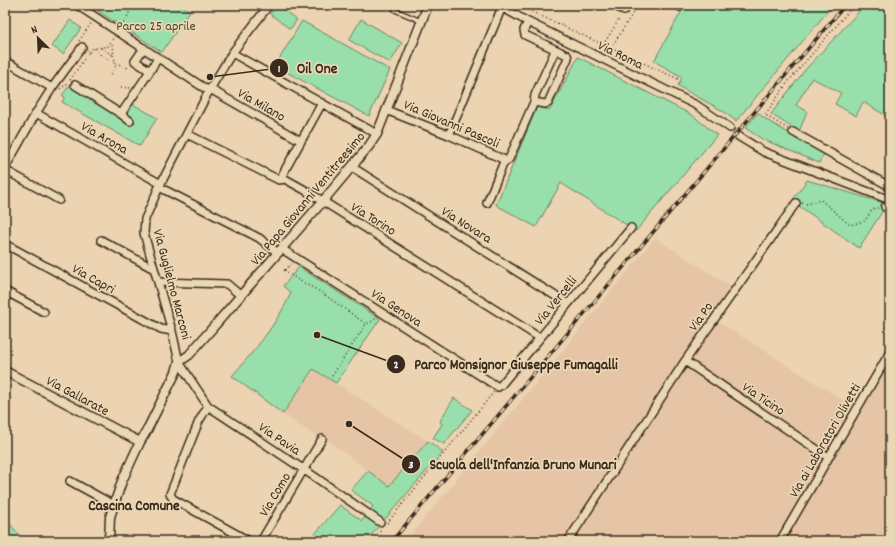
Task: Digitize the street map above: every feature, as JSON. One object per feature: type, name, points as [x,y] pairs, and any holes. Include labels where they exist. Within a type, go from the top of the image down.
[{"type":"street","name":"Via Milano","points":[[77,5],[210,90],[302,141]]},
{"type":"street","name":"Via Guglielmo Marconi","points":[[109,541],[110,517],[122,481],[176,372],[179,362],[172,331],[146,244],[144,225],[148,209],[210,90],[232,53],[269,5]]},
{"type":"street","name":"Via Papa Giovanni Ventitreesimo","points":[[179,362],[189,355],[280,251],[352,167],[377,134],[428,5]]},
{"type":"street","points":[[614,5],[626,8]]},
{"type":"street","points":[[449,135],[500,6]]},
{"type":"street","name":"Via Roma","points":[[500,6],[528,22],[698,106],[730,128]]},
{"type":"street","points":[[528,22],[524,30],[524,35],[567,55],[568,58],[568,62],[548,103],[545,104],[534,102]]},
{"type":"street","points":[[59,200],[5,169],[36,113],[82,47]]},
{"type":"street","points":[[144,48],[135,61],[150,71]]},
{"type":"street","points":[[487,203],[503,164],[509,159],[534,102],[535,95],[554,53],[554,49]]},
{"type":"street","points":[[232,53],[377,134]]},
{"type":"street","points":[[120,114],[158,58]]},
{"type":"street","points":[[5,61],[52,88]]},
{"type":"street","points":[[75,85],[130,121]]},
{"type":"street","points":[[280,180],[322,103]]},
{"type":"street","name":"Via Giovanni Pascoli","points":[[386,110],[449,135],[507,161]]},
{"type":"street","name":"Via Arona","points":[[36,113],[160,186]]},
{"type":"street","points":[[793,132],[888,186],[890,189]]},
{"type":"street","name":"Via Torino","points":[[187,134],[278,180],[285,179],[323,201],[540,338]]},
{"type":"street","points":[[738,136],[764,152],[890,200]]},
{"type":"street","name":"Via Novara","points":[[352,167],[568,304]]},
{"type":"street","name":"Via Genova","points":[[160,186],[259,238],[381,312],[498,387]]},
{"type":"street","name":"Via Po","points":[[568,541],[685,361],[796,203]]},
{"type":"street","name":"Via Vercelli","points":[[498,387],[631,228]]},
{"type":"street","points":[[101,240],[154,269]]},
{"type":"street","name":"Via Capri","points":[[5,244],[161,329],[172,331]]},
{"type":"street","points":[[158,282],[227,284],[240,296]]},
{"type":"street","points":[[5,291],[44,312]]},
{"type":"street","name":"Via ai Laboratori Olivetti","points":[[780,541],[828,457],[890,354]]},
{"type":"street","name":"Via Ticino","points":[[685,361],[828,457]]},
{"type":"street","name":"Via Pavia","points":[[179,362],[208,406],[304,469],[380,522]]},
{"type":"street","name":"Via Gallarate","points":[[5,371],[140,442]]},
{"type":"street","points":[[208,406],[199,421],[170,494],[173,498],[249,541]]},
{"type":"street","name":"Via Como","points":[[261,541],[322,439]]},
{"type":"street","points":[[70,481],[114,505]]},
{"type":"lane","points":[[672,5],[680,9]]},
{"type":"lane","points":[[394,7],[395,10],[421,21]]},
{"type":"path","points":[[517,5],[678,80]]},
{"type":"path","points":[[611,48],[638,5]]},
{"type":"path","points":[[793,132],[765,116],[788,82],[854,5]]},
{"type":"path","points":[[603,45],[626,8]]},
{"type":"path","points":[[111,42],[117,63],[111,74]]},
{"type":"path","points":[[95,48],[96,52],[110,60],[128,68],[129,67]]},
{"type":"path","points":[[101,48],[114,55]]},
{"type":"path","points":[[796,203],[807,204],[821,200],[850,225],[865,221],[872,210],[888,208]]},
{"type":"path","points":[[284,270],[300,281],[319,291],[366,324]]},
{"type":"path","points":[[332,376],[366,324],[373,321],[381,312]]},
{"type":"path","points":[[372,541],[498,387]]},
{"type":"shaded area","points":[[655,238],[733,288],[714,319],[857,409],[890,355],[890,541],[788,541],[783,537],[780,541],[406,541]]},
{"type":"shaded area","points":[[313,369],[428,441],[389,486],[320,434],[317,437],[283,414]]},
{"type":"green space","name":"Parco 25 aprile","points":[[102,5],[181,5],[190,11],[162,52],[98,11]]},
{"type":"green space","points":[[277,5],[297,20],[290,29],[270,14]]},
{"type":"green space","points":[[685,5],[833,5],[736,121],[723,111],[678,86],[682,77],[654,61]]},
{"type":"green space","points":[[865,5],[876,5],[890,13],[890,118],[863,102],[856,116],[835,104],[841,93],[812,78],[796,105],[807,111],[799,132],[771,114],[805,70]]},
{"type":"green space","points":[[361,19],[402,43],[390,63],[349,40]]},
{"type":"green space","points":[[70,20],[81,28],[63,54],[52,46]]},
{"type":"green space","points":[[302,21],[390,70],[369,116],[275,66]]},
{"type":"green space","points":[[578,57],[692,115],[717,135],[636,231],[561,183],[536,227],[496,205],[537,107],[550,110]]},
{"type":"green space","points":[[70,85],[131,123],[124,113],[131,103],[157,118],[140,146],[62,102],[65,97],[62,95]]},
{"type":"green space","points":[[758,113],[765,119],[824,154],[819,163],[762,139],[745,128]]},
{"type":"green space","points":[[807,180],[887,204],[859,248],[792,201]]},
{"type":"green space","points":[[299,267],[380,319],[336,383],[313,369],[283,414],[232,376],[257,346],[279,315],[291,293],[283,286]]},
{"type":"green space","points":[[454,398],[472,410],[444,444],[433,438],[442,424],[440,421]]},
{"type":"green space","points":[[428,441],[443,452],[366,541],[324,541],[314,535],[340,505],[362,521],[373,506],[351,490],[368,471],[389,486]]},
{"type":"green space","points":[[5,518],[24,541],[5,541]]},
{"type":"tunnel","points":[[730,128],[738,136]]},
{"type":"railway","points":[[392,541],[845,5]]},
{"type":"place","name":"Oil One","points":[[210,77]]},
{"type":"place","name":"Parco Monsignor Giuseppe Fumagalli","points":[[317,335]]},
{"type":"place","name":"Scuola dell'Infanzia Bruno Munari","points":[[349,424]]},
{"type":"district","name":"Cascina Comune","points":[[134,505]]}]
